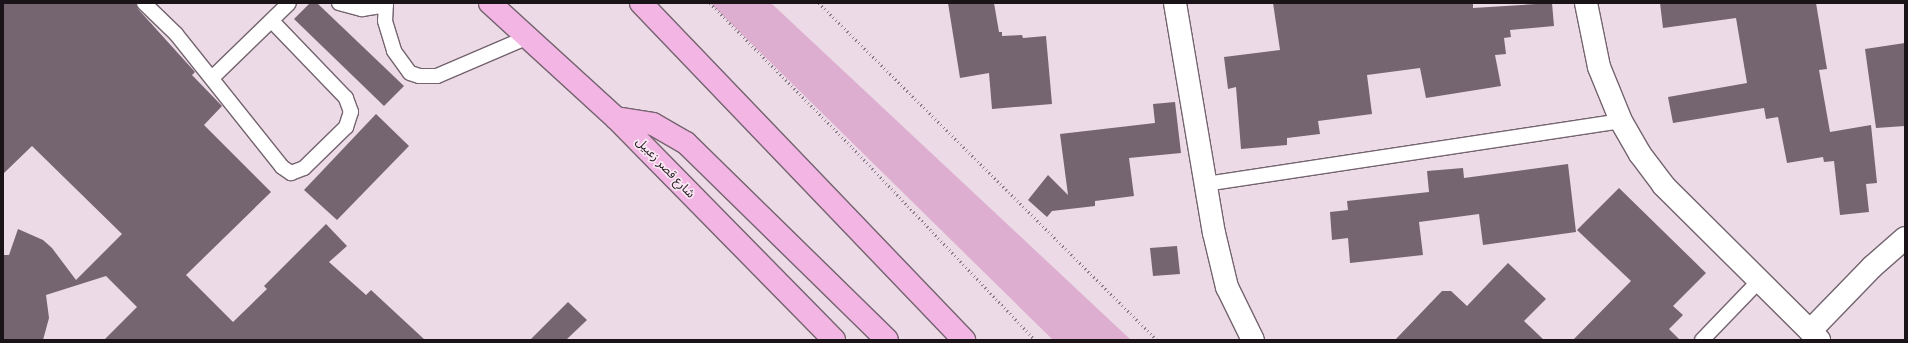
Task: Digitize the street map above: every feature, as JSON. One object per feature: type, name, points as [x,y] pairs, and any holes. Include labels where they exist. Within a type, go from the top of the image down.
[{"type":"main road","name":"شارع قصر زعبيل","points":[[490,3],[616,118],[834,340]]},
{"type":"main road","points":[[641,3],[964,340]]},
{"type":"main road","points":[[616,118],[653,124],[686,143],[887,340]]},
{"type":"main road","points":[[798,305],[812,340]]},
{"type":"street","points":[[1175,3],[1205,184],[1227,287],[1253,340]]},
{"type":"street","points":[[1586,3],[1599,67],[1621,121],[1663,185],[1814,336],[1872,267],[1905,238]]},
{"type":"lane","points":[[144,3],[172,29],[282,167],[291,173],[304,168],[346,127],[351,112],[346,98],[272,21]]},
{"type":"lane","points":[[212,78],[290,3]]},
{"type":"lane","points":[[339,3],[362,9],[386,4],[385,21],[394,51],[410,73],[419,76],[437,76],[528,37]]},
{"type":"lane","points":[[1205,184],[1621,121]]},
{"type":"lane","points":[[1702,340],[1759,281]]},
{"type":"path","points":[[710,3],[853,148],[1035,340]]},
{"type":"path","points":[[819,3],[1157,340]]},
{"type":"shaded area","points":[[710,3],[771,3],[1131,340],[1053,340]]},
{"type":"building","points":[[3,3],[136,3],[138,9],[195,72],[192,75],[222,106],[204,125],[271,192],[186,275],[233,322],[267,289],[264,286],[326,224],[347,246],[329,262],[366,295],[371,290],[425,340],[104,340],[137,307],[106,276],[46,295],[49,318],[43,340],[3,340],[3,255],[9,255],[18,229],[43,240],[52,248],[76,280],[122,234],[32,146],[3,174]]},
{"type":"building","points":[[310,3],[317,3],[404,86],[384,106],[294,19]]},
{"type":"building","points":[[948,3],[994,3],[999,32],[1002,32],[1002,36],[1022,35],[1023,38],[1046,36],[1052,104],[992,109],[989,73],[960,78]]},
{"type":"building","points":[[1273,3],[1473,3],[1473,8],[1552,3],[1554,26],[1510,30],[1511,37],[1504,38],[1506,54],[1495,55],[1501,86],[1426,98],[1420,68],[1367,75],[1372,114],[1318,121],[1320,134],[1287,138],[1287,145],[1241,149],[1236,87],[1228,89],[1224,57],[1280,50]]},
{"type":"building","points":[[1660,3],[1816,3],[1827,69],[1819,70],[1830,132],[1871,125],[1877,183],[1866,184],[1869,212],[1840,215],[1834,161],[1824,162],[1823,157],[1787,163],[1778,117],[1766,119],[1764,108],[1673,123],[1668,97],[1747,83],[1736,18],[1663,28]]},
{"type":"building","points":[[1905,43],[1905,126],[1876,128],[1865,49]]},
{"type":"building","points":[[1175,102],[1181,153],[1129,158],[1134,196],[1095,201],[1095,206],[1052,211],[1047,217],[1028,200],[1048,175],[1068,195],[1060,134],[1155,123],[1153,104]]},
{"type":"building","points":[[376,114],[409,146],[337,220],[304,190]]},
{"type":"building","points":[[1568,164],[1576,232],[1483,245],[1479,214],[1419,222],[1423,255],[1350,263],[1348,238],[1332,240],[1330,212],[1348,210],[1347,201],[1429,192],[1427,171],[1463,168],[1464,178]]},
{"type":"building","points":[[1619,188],[1706,273],[1673,306],[1683,315],[1669,329],[1680,340],[1573,340],[1631,281],[1577,230]]},
{"type":"building","points":[[1177,246],[1180,274],[1153,276],[1150,248]]},
{"type":"building","points":[[1508,263],[1546,299],[1524,321],[1544,340],[1395,340],[1442,291],[1451,291],[1467,306]]},
{"type":"building","points":[[568,302],[587,320],[566,340],[530,340]]}]
